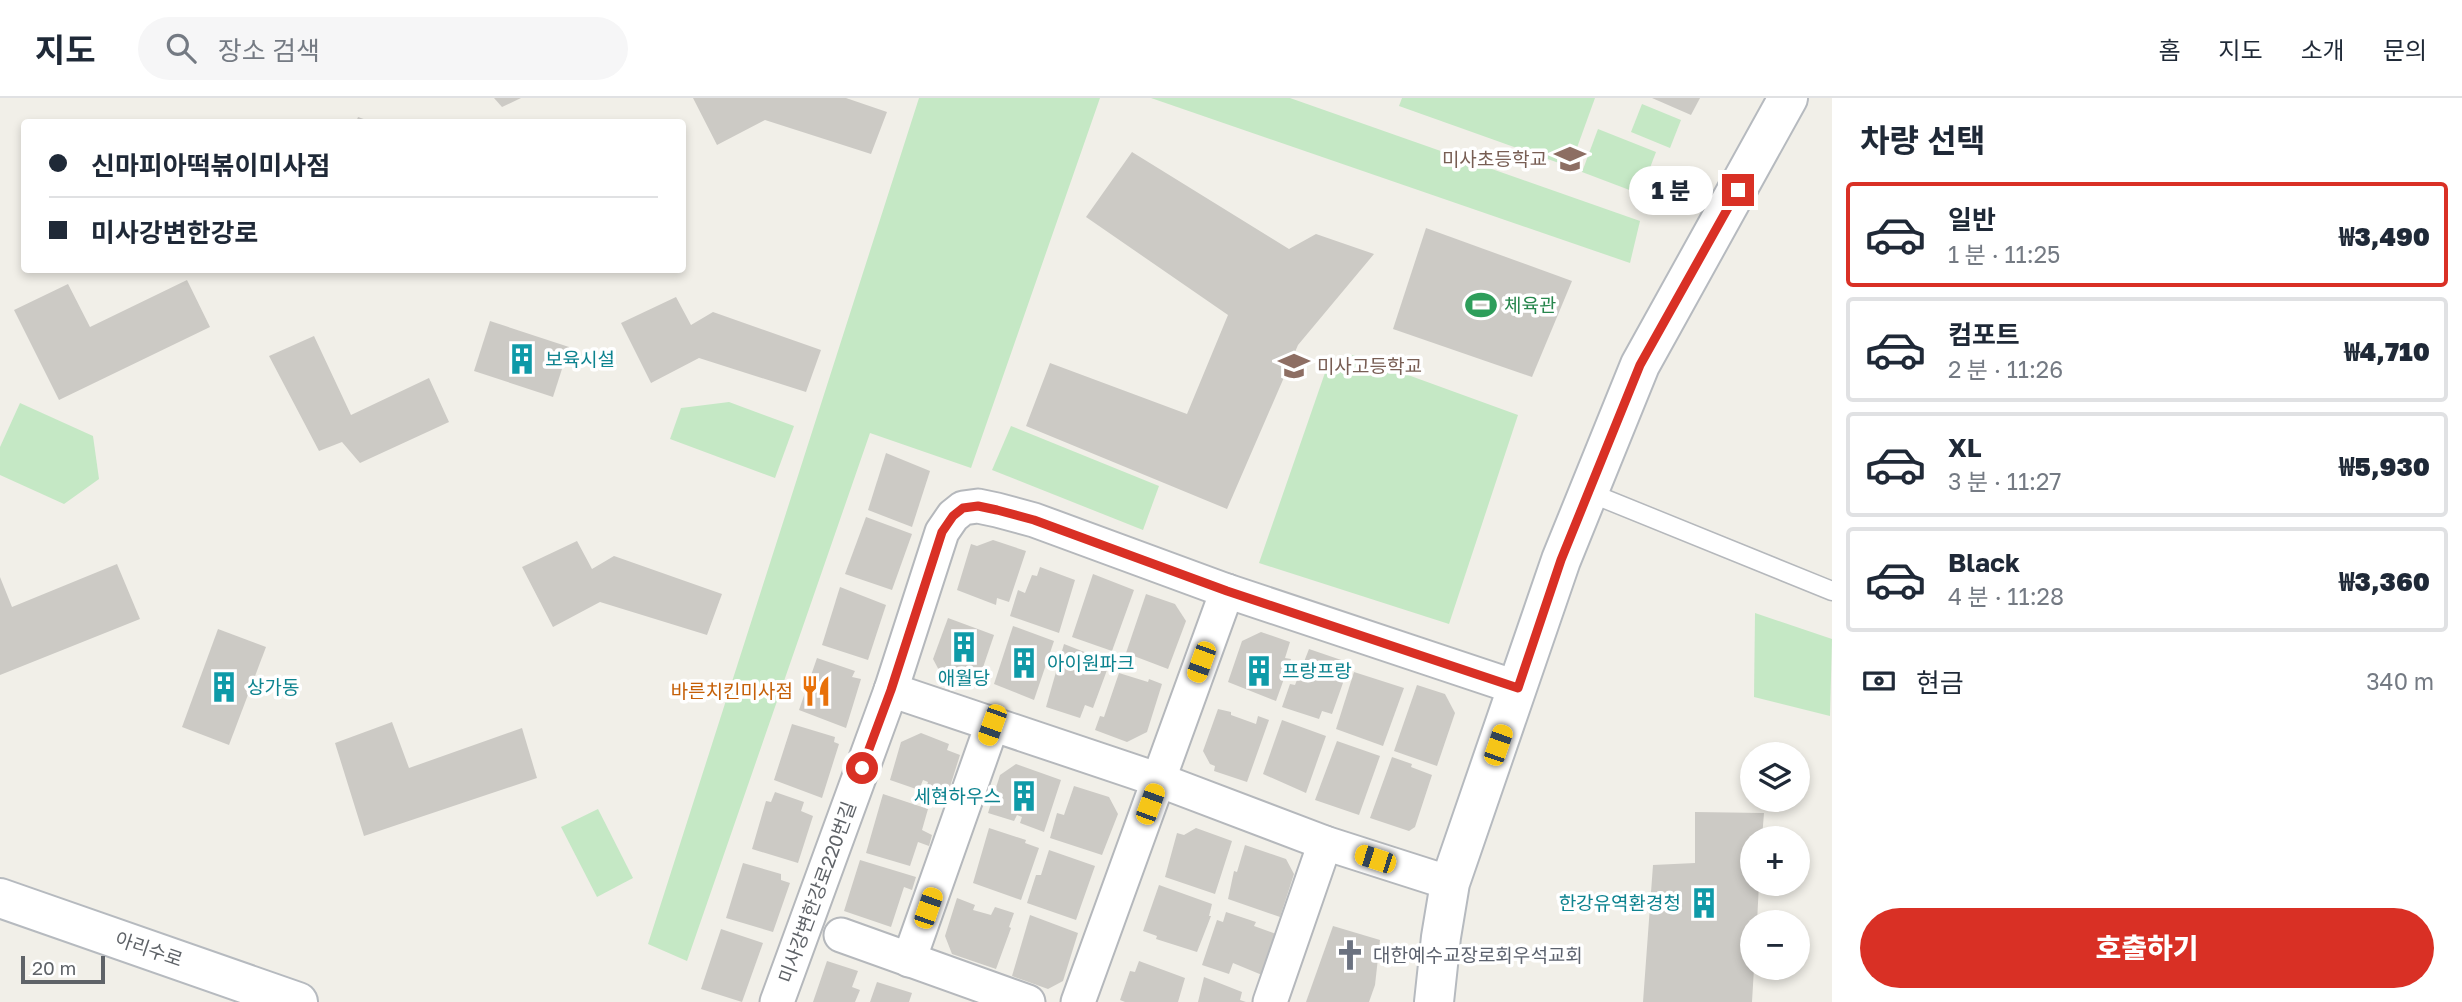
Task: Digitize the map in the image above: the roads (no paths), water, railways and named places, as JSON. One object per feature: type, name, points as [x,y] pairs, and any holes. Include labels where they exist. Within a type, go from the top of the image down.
[{"type":"street","points":[[1434,1002],[1450,883],[1561,560],[1640,365],[1788,98]]},
{"type":"street","name":"미사강변한강로220번길","points":[[777,1002],[891,690],[942,532],[953,516],[963,508],[978,506],[1034,520],[1227,591],[1518,688]]},
{"type":"street","points":[[1078,1002],[1227,591]]},
{"type":"street","points":[[891,690],[1159,780],[1325,843],[1450,883]]},
{"type":"street","points":[[909,960],[992,725]]},
{"type":"street","points":[[1270,1002],[1325,843]]},
{"type":"street","name":"아리수로","points":[[0,898],[298,1002]]},
{"type":"street","points":[[841,935],[1028,1002]]},
{"type":"lane","points":[[1588,492],[1832,591]]},
{"type":"place","name":"미사초등학교","points":[[1570,159]]},
{"type":"place","name":"체육관","points":[[1481,305]]},
{"type":"place","name":"보육시설","points":[[522,359]]},
{"type":"place","name":"미사고등학교","points":[[1294,366]]},
{"type":"place","name":"애월당","points":[[964,647]]},
{"type":"place","name":"아이원파크","points":[[1024,663]]},
{"type":"place","name":"프랑프랑","points":[[1259,671]]},
{"type":"place","name":"상가동","points":[[224,687]]},
{"type":"place","name":"바른치킨미사점","points":[[816,691]]},
{"type":"place","name":"세현하우스","points":[[1024,796]]},
{"type":"place","name":"한강유역환경청","points":[[1704,903]]},
{"type":"place","name":"대한예수교장로회우석교회","points":[[1350,955]]}]
